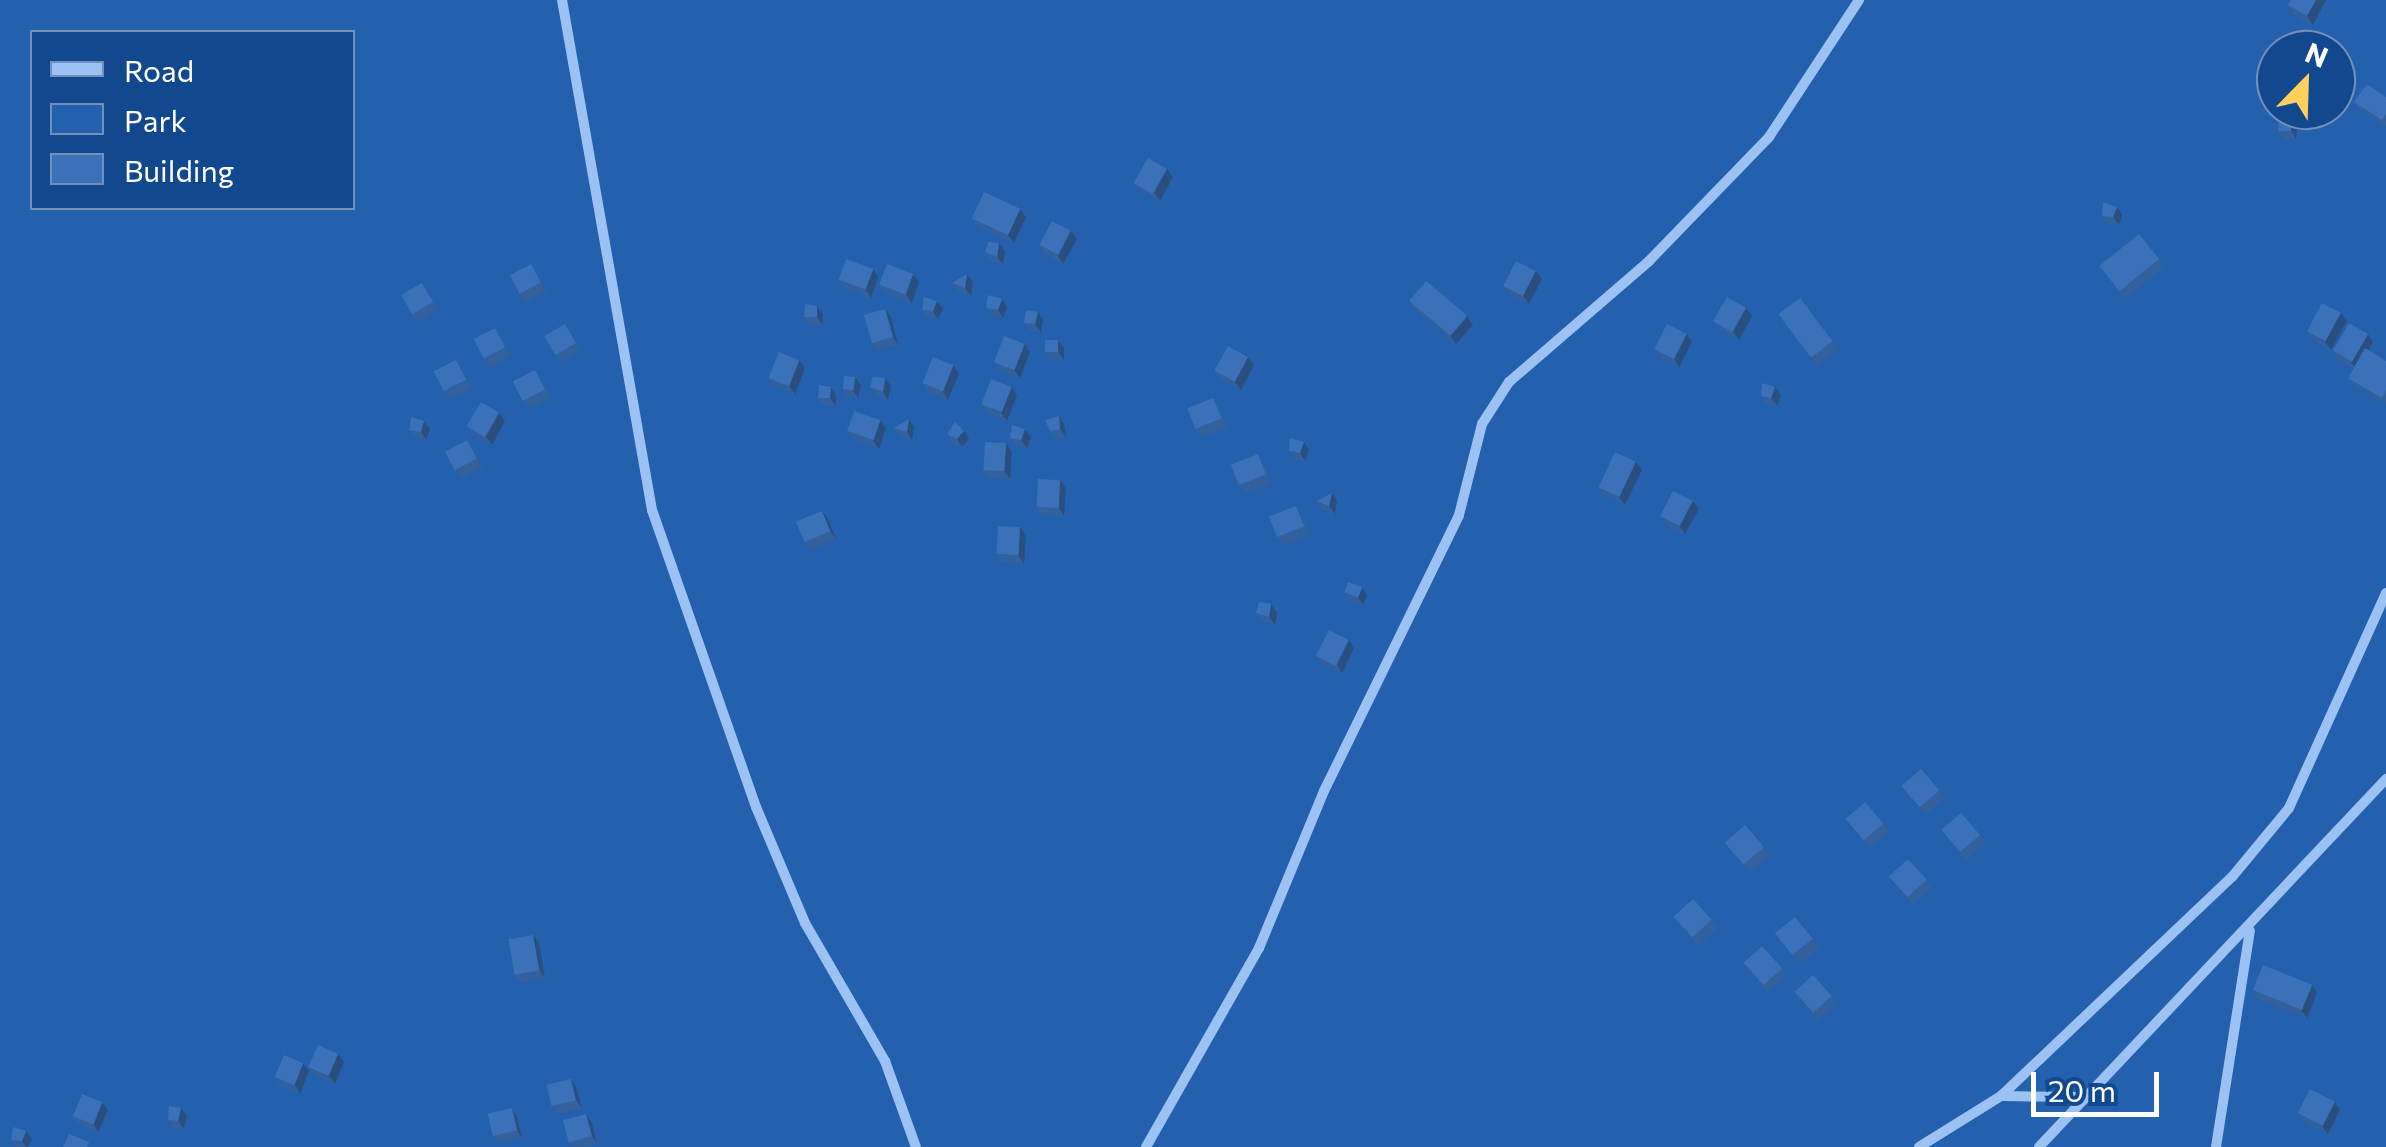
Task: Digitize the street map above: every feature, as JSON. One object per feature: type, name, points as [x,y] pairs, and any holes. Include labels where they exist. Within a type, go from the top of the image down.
[{"type":"street","points":[[562,0],[652,510],[784,873],[884,1062],[916,1147]]},
{"type":"street","points":[[1146,1147],[1259,948],[1324,791],[1459,515],[1482,424],[1509,382],[1650,260],[1769,137],[1859,0]]},
{"type":"street","points":[[1918,1147],[2000,1096],[2232,877],[2290,808],[2386,593]]},
{"type":"street","points":[[2039,1147],[2250,929],[2386,779]]},
{"type":"street","points":[[2216,1147],[2250,929]]},
{"type":"street","points":[[2000,1096],[2089,1097]]},
{"type":"green space","points":[[0,0],[2386,0],[2386,1147],[0,1147]]},
{"type":"building","points":[[2291,0],[2316,0],[2307,16],[2288,5]]},
{"type":"building","points":[[2367,84],[2386,97],[2386,114],[2382,120],[2356,103]]},
{"type":"building","points":[[1148,158],[1167,169],[1153,194],[1134,183]]},
{"type":"building","points":[[984,192],[1020,209],[1008,235],[972,218]]},
{"type":"building","points":[[2103,202],[2117,207],[2113,217],[2102,216]]},
{"type":"building","points":[[1052,221],[1071,231],[1058,255],[1039,245]]},
{"type":"building","points":[[2139,234],[2159,259],[2120,291],[2099,266]]},
{"type":"building","points":[[988,242],[999,243],[997,257],[985,252]]},
{"type":"building","points":[[846,259],[873,269],[866,290],[838,280]]},
{"type":"building","points":[[1516,261],[1536,271],[1523,296],[1503,286]]},
{"type":"building","points":[[531,264],[541,283],[520,294],[510,275]]},
{"type":"building","points":[[887,264],[913,274],[905,295],[879,285]]},
{"type":"building","points":[[967,274],[965,288],[952,283]]},
{"type":"building","points":[[1426,281],[1467,316],[1451,336],[1409,301]]},
{"type":"building","points":[[422,283],[433,302],[412,314],[401,295]]},
{"type":"building","points":[[988,295],[1002,299],[998,310],[986,308]]},
{"type":"building","points":[[924,297],[937,301],[933,311],[922,310]]},
{"type":"building","points":[[1727,297],[1746,308],[1732,332],[1713,321]]},
{"type":"building","points":[[1800,298],[1832,341],[1811,357],[1778,314]]},
{"type":"building","points":[[2322,303],[2341,313],[2326,341],[2307,331]]},
{"type":"building","points":[[805,304],[817,306],[817,317],[804,317]]},
{"type":"building","points":[[885,309],[893,337],[872,343],[864,315]]},
{"type":"building","points":[[1026,310],[1038,312],[1035,324],[1024,323]]},
{"type":"building","points":[[2349,323],[2368,334],[2352,362],[2333,351]]},
{"type":"building","points":[[565,324],[576,343],[555,355],[544,336]]},
{"type":"building","points":[[1667,324],[1687,334],[1674,359],[1654,349]]},
{"type":"building","points":[[495,328],[505,348],[484,358],[474,339]]},
{"type":"building","points":[[1004,336],[1025,344],[1015,370],[994,362]]},
{"type":"building","points":[[1045,340],[1058,340],[1058,352],[1045,352]]},
{"type":"building","points":[[1228,346],[1248,357],[1235,382],[1214,370]]},
{"type":"building","points":[[2365,348],[2386,361],[2386,391],[2382,398],[2348,378]]},
{"type":"building","points":[[779,352],[799,360],[789,386],[769,378]]},
{"type":"building","points":[[933,357],[953,365],[943,391],[923,383]]},
{"type":"building","points":[[456,360],[466,380],[444,391],[434,371]]},
{"type":"building","points":[[535,370],[545,390],[523,401],[513,381]]},
{"type":"building","points":[[844,376],[855,377],[854,390],[843,389]]},
{"type":"building","points":[[873,377],[885,378],[883,392],[870,387]]},
{"type":"building","points":[[991,379],[1012,387],[1002,412],[981,404]]},
{"type":"building","points":[[1762,383],[1775,387],[1771,398],[1761,396]]},
{"type":"building","points":[[819,385],[831,387],[830,398],[818,398]]},
{"type":"building","points":[[1213,398],[1221,418],[1195,429],[1187,408]]},
{"type":"building","points":[[481,402],[499,413],[485,437],[467,426]]},
{"type":"building","points":[[854,411],[880,420],[874,440],[847,431]]},
{"type":"building","points":[[1059,416],[1060,429],[1050,431],[1045,420]]},
{"type":"building","points":[[411,417],[424,421],[421,432],[409,430]]},
{"type":"building","points":[[909,419],[907,432],[894,428]]},
{"type":"building","points":[[955,422],[964,431],[957,439],[947,434]]},
{"type":"building","points":[[1012,425],[1025,429],[1021,440],[1010,438]]},
{"type":"building","points":[[1290,438],[1304,442],[1300,453],[1289,451]]},
{"type":"building","points":[[467,440],[477,459],[455,470],[445,452]]},
{"type":"building","points":[[985,442],[1006,443],[1005,471],[984,470]]},
{"type":"building","points":[[1615,452],[1636,462],[1619,497],[1599,487]]},
{"type":"building","points":[[1258,454],[1266,475],[1239,485],[1231,464]]},
{"type":"building","points":[[1038,479],[1060,480],[1059,508],[1037,507]]},
{"type":"building","points":[[1673,491],[1693,501],[1680,526],[1660,516]]},
{"type":"building","points":[[1332,493],[1329,506],[1317,501]]},
{"type":"building","points":[[1296,506],[1304,527],[1277,537],[1269,516]]},
{"type":"building","points":[[822,511],[830,531],[804,542],[796,521]]},
{"type":"building","points":[[998,526],[1020,527],[1019,555],[997,554]]},
{"type":"building","points":[[1348,582],[1362,587],[1358,597],[1344,592]]},
{"type":"building","points":[[1259,602],[1271,604],[1269,617],[1256,613]]},
{"type":"building","points":[[1329,630],[1349,640],[1335,666],[1316,656]]},
{"type":"building","points":[[1921,769],[1939,790],[1920,807],[1901,786]]},
{"type":"building","points":[[1865,802],[1883,823],[1864,840],[1845,819]]},
{"type":"building","points":[[1961,813],[1980,835],[1960,852],[1941,830]]},
{"type":"building","points":[[1745,825],[1764,847],[1744,865],[1725,843]]},
{"type":"building","points":[[1908,859],[1927,880],[1907,897],[1889,876]]},
{"type":"building","points":[[1693,899],[1712,920],[1692,937],[1674,916]]},
{"type":"building","points":[[1795,917],[1813,939],[1792,955],[1775,933]]},
{"type":"building","points":[[533,935],[539,970],[515,975],[508,939]]},
{"type":"building","points":[[1762,946],[1782,968],[1763,985],[1743,963]]},
{"type":"building","points":[[2263,965],[2312,985],[2302,1010],[2253,990]]},
{"type":"building","points":[[1813,975],[1832,996],[1813,1013],[1794,992]]},
{"type":"building","points":[[318,1045],[338,1054],[328,1076],[308,1067]]},
{"type":"building","points":[[284,1055],[303,1063],[294,1085],[275,1077]]},
{"type":"building","points":[[571,1079],[576,1100],[552,1106],[547,1085]]},
{"type":"building","points":[[2310,1089],[2335,1102],[2323,1126],[2298,1113]]},
{"type":"building","points":[[82,1094],[102,1102],[93,1124],[73,1116]]},
{"type":"building","points":[[169,1106],[181,1108],[178,1121],[168,1120]]},
{"type":"building","points":[[512,1108],[517,1130],[493,1136],[488,1114]]},
{"type":"building","points":[[586,1114],[592,1136],[569,1142],[563,1120]]},
{"type":"building","points":[[13,1127],[26,1131],[22,1141],[11,1140]]},
{"type":"building","points":[[69,1134],[89,1142],[87,1147],[63,1147]]}]
